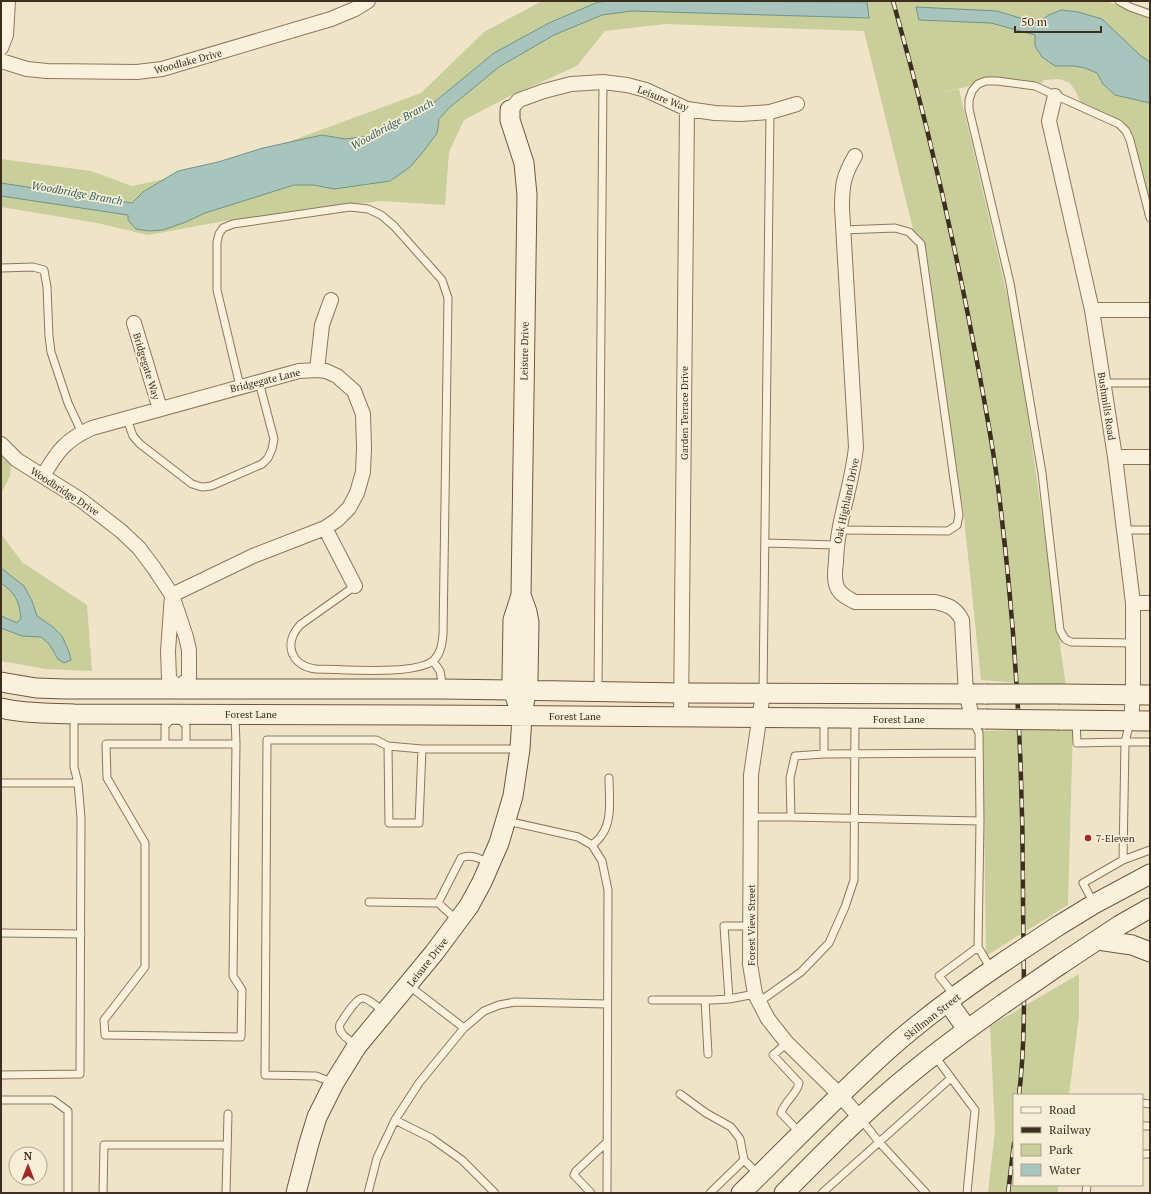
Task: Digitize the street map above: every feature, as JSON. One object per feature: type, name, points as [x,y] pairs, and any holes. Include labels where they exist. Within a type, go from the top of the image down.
[{"type":"main road","name":"Leisure Drive","points":[[296,1193],[317,1117],[334,1083],[357,1046],[408,985],[469,906],[491,864],[507,820],[513,796],[520,749],[522,716],[520,690],[512,678],[512,620],[521,595],[527,195],[524,163],[510,120],[510,110]]},
{"type":"main road","points":[[1,682],[44,688],[443,689],[682,693],[1142,695]]},
{"type":"main road","points":[[176,714],[178,689]]},
{"type":"main road","name":"Forest Lane","points":[[1,708],[26,712],[74,714],[423,714],[1150,721]]},
{"type":"main road","name":"Skillman Street","points":[[741,1193],[840,1095],[890,1049],[952,999],[1058,926],[1094,904],[1150,874]]},
{"type":"main road","points":[[792,1189],[860,1118],[907,1076],[967,1029],[1003,1004],[1120,925],[1150,908]]},
{"type":"main road","points":[[1098,940],[1132,945],[1150,952]]},
{"type":"main road","points":[[952,999],[967,1029]]},
{"type":"street","points":[[1,48],[6,35],[8,1]]},
{"type":"street","name":"Woodlake Drive","points":[[1,61],[28,69],[47,71],[137,72],[162,69],[331,18],[355,9],[368,1]]},
{"type":"street","name":"Leisure Way","points":[[510,110],[519,100],[544,91],[571,84],[602,82],[627,85],[646,90],[687,109],[715,113],[740,114],[770,112],[797,104]]},
{"type":"street","name":"Bushmills Road","points":[[1055,96],[1050,121],[1092,310],[1125,530],[1133,603],[1133,643],[1142,695],[1131,720]]},
{"type":"street","name":"Garden Terrace Drive","points":[[682,717],[687,109]]},
{"type":"street","name":"Oak Highland Drive","points":[[855,156],[846,172],[842,190],[856,447],[855,463],[838,530],[835,571],[837,587],[844,597],[855,602],[936,602],[947,605],[958,612],[962,620],[966,694],[979,720]]},
{"type":"street","points":[[317,370],[322,325],[330,300]]},
{"type":"street","points":[[1092,310],[1150,310]]},
{"type":"street","name":"Bridgegate Way","points":[[134,323],[160,409]]},
{"type":"street","name":"Bridgegate Lane","points":[[43,476],[61,447],[82,433],[240,386],[298,371],[317,370],[326,371],[337,376],[354,391],[363,414],[364,448],[362,472],[357,493],[349,508],[337,520],[325,528],[253,556],[172,595]]},
{"type":"street","name":"Woodbridge Drive","points":[[1,444],[17,460],[81,500],[121,531],[139,548],[154,568],[172,595],[189,650],[189,678],[178,689]]},
{"type":"street","points":[[1115,457],[1150,457]]},
{"type":"street","points":[[325,528],[355,586]]},
{"type":"street","points":[[172,595],[168,650],[169,678],[178,689]]},
{"type":"street","points":[[1133,603],[1150,603]]},
{"type":"street","name":"Forest View Street","points":[[763,693],[751,775],[750,964],[757,998],[768,1020],[787,1042],[840,1095],[860,1118]]},
{"type":"lane","points":[[1119,1],[1130,7],[1150,14]]},
{"type":"lane","points":[[1133,643],[1071,642],[1065,639],[1060,630],[1042,473],[1010,283],[969,109],[969,100],[972,91],[978,84],[986,81],[1036,86],[1119,124],[1126,131],[1130,140],[1150,218]]},
{"type":"lane","points":[[598,692],[602,82]]},
{"type":"lane","points":[[763,693],[770,112]]},
{"type":"lane","points":[[240,386],[217,290],[217,242],[219,234],[223,228],[233,224],[350,207],[368,210],[380,215],[394,226],[442,280],[448,298],[443,635],[442,648],[433,661],[404,670],[316,669],[308,668],[301,664],[294,657],[291,649],[291,640],[294,632],[300,625],[355,586]]},
{"type":"lane","points":[[838,530],[948,531],[957,526],[959,515],[921,244],[909,232],[896,228],[843,230]]},
{"type":"lane","points":[[1,268],[33,267],[44,270],[47,287],[51,352],[68,403],[82,433]]},
{"type":"lane","points":[[127,419],[133,436],[140,444],[192,484],[202,487],[211,486],[262,464],[268,458],[274,439],[259,382]]},
{"type":"lane","points":[[1104,383],[1150,383]]},
{"type":"lane","points":[[1125,530],[1150,530]]},
{"type":"lane","points":[[766,543],[836,545]]},
{"type":"lane","points":[[433,661],[440,671],[443,689]]},
{"type":"lane","points":[[1,1075],[80,1074],[81,818],[78,783],[74,767],[74,714]]},
{"type":"lane","points":[[165,744],[165,726],[176,714],[186,726],[186,744]]},
{"type":"lane","points":[[235,714],[236,744],[233,976],[242,990],[241,1037],[105,1035],[104,1020],[145,967],[144,843],[107,778],[106,744],[236,744]]},
{"type":"lane","points":[[824,718],[824,754]]},
{"type":"lane","points":[[652,1000],[757,998],[801,972],[829,943],[845,907],[854,880],[855,718]]},
{"type":"lane","points":[[979,720],[980,821],[978,947],[999,966]]},
{"type":"lane","points":[[1068,720],[1077,743],[1150,742]]},
{"type":"lane","points":[[1123,860],[1125,742],[1131,720]]},
{"type":"lane","points":[[334,1083],[316,1076],[265,1075],[267,740],[376,740],[388,746],[422,749],[520,749]]},
{"type":"lane","points":[[388,746],[389,823],[419,823],[422,749]]},
{"type":"lane","points":[[791,817],[790,778],[795,756],[824,754],[979,753]]},
{"type":"lane","points":[[592,845],[602,836],[610,812],[609,778]]},
{"type":"lane","points":[[1,783],[78,783]]},
{"type":"lane","points":[[751,817],[980,821]]},
{"type":"lane","points":[[507,820],[578,836],[592,845],[602,860],[608,890],[607,1193]]},
{"type":"lane","points":[[1094,904],[1083,883],[1123,860],[1150,850]]},
{"type":"lane","points":[[438,903],[461,858],[464,856],[474,856],[491,864]]},
{"type":"lane","points":[[369,902],[438,903],[458,921]]},
{"type":"lane","points":[[729,998],[724,926],[750,926]]},
{"type":"lane","points":[[1,933],[81,934]]},
{"type":"lane","points":[[952,999],[939,976],[978,947]]},
{"type":"lane","points":[[408,985],[464,1028]]},
{"type":"lane","points":[[357,1046],[340,1032],[339,1029],[340,1024],[357,999],[367,999],[385,1012]]},
{"type":"lane","points":[[705,1000],[708,1054]]},
{"type":"lane","points":[[368,1193],[377,1158],[395,1120],[419,1083],[464,1028],[484,1011],[499,1005],[515,1002],[607,1004]]},
{"type":"lane","points":[[787,1042],[773,1055],[799,1083],[798,1090],[784,1104],[782,1113],[801,1134]]},
{"type":"lane","points":[[934,1055],[975,1110],[967,1193]]},
{"type":"lane","points":[[822,1193],[951,1078]]},
{"type":"lane","points":[[680,1094],[706,1113],[731,1127],[740,1139],[744,1160],[759,1175]]},
{"type":"lane","points":[[1,1100],[53,1100],[68,1111],[68,1193]]},
{"type":"lane","points":[[226,1193],[228,1114]]},
{"type":"lane","points":[[860,1118],[879,1142],[926,1193]]},
{"type":"lane","points":[[395,1120],[430,1138],[462,1160],[495,1193]]},
{"type":"lane","points":[[591,1193],[574,1175],[576,1171],[607,1142]]},
{"type":"lane","points":[[103,1193],[104,1146],[227,1144]]},
{"type":"lane","points":[[710,1193],[744,1160]]},
{"type":"green space","points":[[542,1],[1107,1],[1150,19],[1150,210],[1130,131],[1081,104],[1070,83],[1059,79],[1045,80],[1040,84],[993,79],[966,87],[929,95],[959,89],[1017,338],[1066,687],[981,680],[963,508],[912,225],[864,31],[665,24],[605,31],[577,66],[512,95],[464,120],[449,152],[445,205],[381,201],[219,222],[148,235],[97,223],[1,207],[1,159],[91,171],[132,186],[220,167],[421,93],[484,32]]},
{"type":"green space","points":[[1,455],[11,464],[10,476],[1,494]]},
{"type":"green space","points":[[1,534],[22,562],[87,605],[92,671],[46,669],[1,661]]},
{"type":"green space","points":[[1073,728],[1068,905],[986,956],[983,731]]},
{"type":"green space","points":[[1079,974],[1079,1016],[1069,1094],[1013,1094],[1013,1186],[1058,1186],[1058,1193],[988,1193],[995,1130],[990,1026]]},
{"type":"water","points":[[598,2],[867,2],[869,18],[632,11],[602,15],[554,35],[499,67],[449,108],[438,120],[437,133],[423,152],[410,167],[390,181],[334,189],[314,185],[294,185],[205,213],[186,222],[163,230],[149,231],[136,229],[128,220],[128,215],[1,196],[1,183],[132,203],[143,192],[178,171],[218,162],[263,148],[322,135],[345,139],[375,135],[411,118],[415,118],[494,53],[549,23]]},
{"type":"water","points":[[916,7],[997,11],[1040,24],[1041,20],[1061,10],[1078,12],[1102,19],[1141,56],[1150,62],[1150,103],[1115,95],[1103,84],[1097,73],[1085,68],[1074,66],[1055,66],[1042,57],[1035,46],[1035,35],[991,23],[919,20]]},
{"type":"water","points":[[1,568],[24,586],[32,601],[37,616],[53,627],[62,636],[71,660],[64,663],[58,659],[49,644],[41,637],[22,636],[1,628],[1,616],[17,623],[21,618],[16,598],[10,590],[1,583]]},
{"type":"railway","points":[[893,1],[925,120],[961,280],[991,439],[1009,583],[1020,739],[1023,843],[1024,995],[1023,1045],[1019,1094]]},
{"type":"railway","points":[[1008,1193],[1013,1151]]},
{"type":"place","name":"7-Eleven","points":[[1088,838]]},
{"type":"water label","name":"Woodbridge Branch","points":[[392,124]]},
{"type":"water label","name":"Woodbridge Branch","points":[[77,193]]}]
